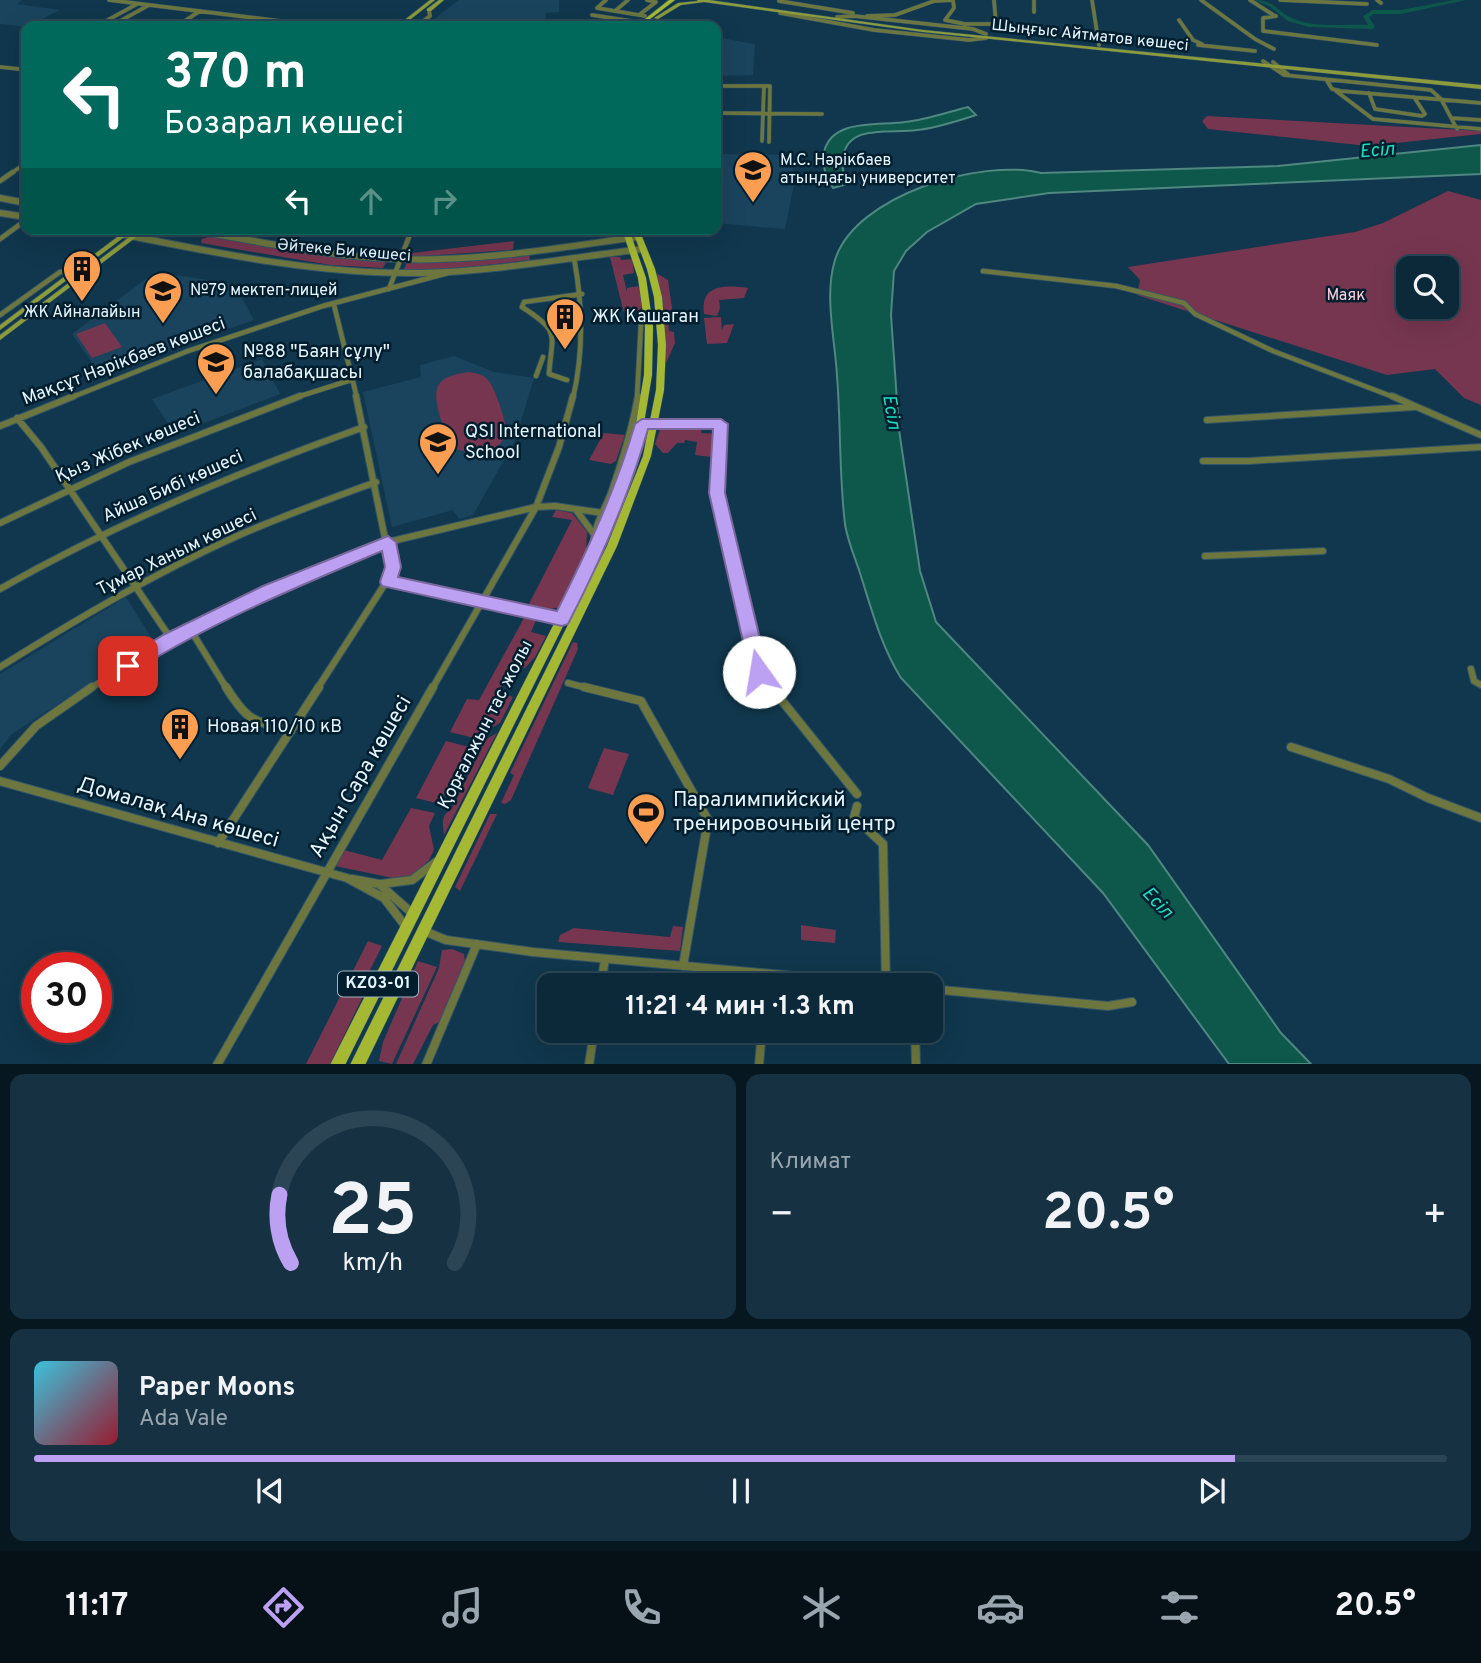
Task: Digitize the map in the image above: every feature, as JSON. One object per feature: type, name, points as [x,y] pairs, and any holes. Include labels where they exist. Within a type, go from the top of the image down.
[{"type":"main road","points":[[406,21],[433,0]]},
{"type":"main road","points":[[415,21],[442,0]]},
{"type":"main road","points":[[659,11],[664,0]]},
{"type":"main road","points":[[643,21],[673,0]]},
{"type":"main road","points":[[652,21],[679,0]]},
{"type":"main road","name":"Шыңғыс Айтматов көшесі","points":[[699,0],[986,36],[1263,61],[1281,67],[1331,72],[1481,84]]},
{"type":"main road","points":[[730,0],[738,3]]},
{"type":"main road","points":[[656,18],[684,3],[720,2]]},
{"type":"main road","name":"Шыңғыс Айтматов көшесі","points":[[720,2],[780,13],[986,36],[1481,84]]},
{"type":"main road","points":[[404,21],[410,18]]},
{"type":"main road","points":[[1300,76],[1331,72]]},
{"type":"main road","points":[[0,328],[125,235]]},
{"type":"main road","points":[[0,338],[130,235]]},
{"type":"main road","name":"Қорғалжын тас жолы","points":[[338,1064],[562,619],[592,557],[633,456],[642,424],[649,355],[648,299],[633,235]]},
{"type":"main road","name":"Қорғалжын тас жолы","points":[[358,1064],[575,622],[624,519],[647,456],[662,376],[662,345],[658,297],[651,269],[638,249]]},
{"type":"main road","points":[[562,619],[575,622]]},
{"type":"main road","points":[[413,914],[425,931]]},
{"type":"main road","points":[[406,928],[425,931]]},
{"type":"street","points":[[110,0],[280,21]]},
{"type":"street","points":[[606,0],[597,8],[645,16]]},
{"type":"street","points":[[615,11],[628,0]]},
{"type":"street","points":[[639,15],[656,2],[647,0]]},
{"type":"street","points":[[774,5],[780,1],[866,16],[895,15],[934,1],[953,0],[953,9],[946,20],[986,36]]},
{"type":"street","points":[[837,17],[854,16],[964,26],[994,24],[994,0]]},
{"type":"street","points":[[1034,0],[1034,12]]},
{"type":"street","points":[[1092,0],[1099,45]]},
{"type":"street","points":[[1201,0],[1255,39],[1274,49]]},
{"type":"street","points":[[1250,0],[1276,16],[1263,18],[1263,31],[1377,45]]},
{"type":"street","points":[[1280,0],[1367,4]]},
{"type":"street","points":[[107,21],[139,4]]},
{"type":"street","points":[[120,21],[149,5]]},
{"type":"street","points":[[424,21],[430,16],[429,10]]},
{"type":"street","points":[[185,21],[200,11]]},
{"type":"street","points":[[641,21],[645,16],[659,11]]},
{"type":"street","points":[[592,15],[619,21]]},
{"type":"street","points":[[1179,20],[1193,40],[1208,46]]},
{"type":"street","points":[[1198,45],[1255,51]]},
{"type":"street","points":[[1272,64],[1281,74],[1431,90],[1441,99],[1457,129]]},
{"type":"street","points":[[0,67],[21,68]]},
{"type":"street","points":[[1281,67],[1289,75]]},
{"type":"street","points":[[1326,79],[1332,89],[1373,119],[1457,129],[1481,129]]},
{"type":"street","points":[[721,86],[770,86],[769,142]]},
{"type":"street","points":[[762,141],[764,86]]},
{"type":"street","points":[[1332,89],[1481,103]]},
{"type":"street","points":[[1369,93],[1376,109],[1380,111],[1422,116],[1424,114],[1414,97]]},
{"type":"street","points":[[721,113],[822,114]]},
{"type":"street","points":[[1451,118],[1481,120]]},
{"type":"street","points":[[0,181],[21,166]]},
{"type":"street","points":[[0,198],[21,202]]},
{"type":"street","points":[[0,213],[21,218]]},
{"type":"street","points":[[0,239],[21,223]]},
{"type":"street","name":"Әйтеке Би көшесі","points":[[143,235],[277,260],[396,272],[460,271],[638,249]]},
{"type":"street","points":[[200,247],[197,242],[208,235]]},
{"type":"street","name":"Әйтеке Би көшесі","points":[[224,235],[327,253],[401,259],[488,256],[621,235]]},
{"type":"street","points":[[389,289],[410,235]]},
{"type":"street","points":[[558,247],[567,253],[561,260]]},
{"type":"street","name":"Ақын Сара көшесі","points":[[218,1064],[430,691],[483,604],[536,507],[559,451],[578,381],[582,294],[574,258]]},
{"type":"street","points":[[2,311],[60,272],[77,271]]},
{"type":"street","name":"Мақсұт Нәрікбаев көшесі","points":[[0,426],[188,351],[334,305],[460,271]]},
{"type":"street","points":[[983,271],[1116,286],[1184,303],[1195,313],[1250,341],[1338,377],[1361,383],[1481,435]]},
{"type":"street","points":[[567,380],[549,374],[554,345],[551,332],[544,321],[522,307],[524,302],[582,294]]},
{"type":"street","points":[[592,557],[593,533],[603,513],[628,440],[640,387],[640,317],[648,299]]},
{"type":"street","points":[[218,843],[388,582],[393,567],[364,426],[334,305]]},
{"type":"street","points":[[536,376],[543,357]]},
{"type":"street","name":"Қыз Жібек көшесі","points":[[0,523],[68,488],[224,422],[351,380]]},
{"type":"street","points":[[1207,420],[1416,407]]},
{"type":"street","points":[[17,418],[171,639]]},
{"type":"street","points":[[642,424],[721,424],[717,493],[759,672],[857,794]]},
{"type":"street","name":"Айша Бибі көшесі","points":[[0,589],[100,534],[204,486],[364,426]]},
{"type":"street","points":[[1203,461],[1249,461],[1481,447]]},
{"type":"street","name":"Тұмар Ханым көшесі","points":[[0,667],[134,587],[218,545],[376,482]]},
{"type":"street","points":[[0,766],[36,726],[171,639],[301,576],[388,542],[536,507],[555,506],[603,513]]},
{"type":"street","points":[[576,510],[593,533]]},
{"type":"street","points":[[1205,556],[1323,551]]},
{"type":"street","points":[[388,582],[562,619]]},
{"type":"street","points":[[190,629],[242,712],[252,720],[291,731]]},
{"type":"street","points":[[1471,669],[1474,681],[1481,685]]},
{"type":"street","points":[[568,682],[641,701],[708,820],[683,966]]},
{"type":"street","points":[[1291,747],[1389,779],[1428,798],[1481,818]]},
{"type":"street","name":"Домалақ Ана көшесі","points":[[0,781],[218,843],[379,884]]},
{"type":"street","points":[[857,806],[854,817],[860,828],[880,837],[883,844],[888,973]]},
{"type":"street","points":[[379,884],[412,880],[441,858]]},
{"type":"street","name":"Домалақ Ана көшесі","points":[[347,878],[384,898],[406,928]]},
{"type":"street","points":[[379,884],[413,914]]},
{"type":"street","points":[[425,931],[446,940],[477,944],[756,973]]},
{"type":"street","points":[[426,1064],[477,944]]},
{"type":"street","points":[[603,973],[605,958]]},
{"type":"street","points":[[943,990],[1108,1006],[1132,1002]]},
{"type":"street","points":[[589,1064],[592,1043]]},
{"type":"street","points":[[759,1064],[761,1043]]},
{"type":"street","points":[[915,1043],[916,1064]]},
{"type":"shaded area","points":[[0,0],[22,0],[17,4],[60,10],[38,21],[21,21],[21,26],[0,24]]},
{"type":"shaded area","points":[[459,0],[559,0],[559,12],[546,13],[545,21],[432,21]]},
{"type":"shaded area","points":[[721,38],[755,44],[753,75],[721,76]]},
{"type":"shaded area","name":"М.С. Нәрікбаев атындағы университет","points":[[721,154],[792,155],[794,185],[785,229],[721,223]]},
{"type":"shaded area","name":"№79 мектеп-лицей","points":[[155,272],[234,284],[254,320],[100,374],[72,334]]},
{"type":"shaded area","name":"QSI International School","points":[[454,356],[494,372],[534,378],[515,441],[473,515],[459,519],[453,510],[392,527],[363,392],[421,377],[420,365]]},
{"type":"shaded area","name":"№88 \"Баян сұлу\" балабақшасы","points":[[262,359],[280,394],[175,434],[152,399]]},
{"type":"shaded area","points":[[126,597],[154,642],[12,734],[0,749],[0,674]]},
{"type":"green space","points":[[1207,116],[1481,131],[1481,134],[1368,146],[1208,129],[1202,121]]},
{"type":"green space","name":"Маяк","points":[[1448,191],[1481,200],[1481,405],[1464,398],[1435,369],[1387,375],[1137,295],[1140,280],[1128,267],[1355,232],[1383,223]]},
{"type":"green space","points":[[209,237],[387,260],[383,268],[330,265],[201,243],[202,239]]},
{"type":"green space","points":[[514,241],[513,249],[509,250],[410,257],[412,253]]},
{"type":"green space","points":[[529,253],[530,260],[452,269],[404,269],[407,262]]},
{"type":"green space","points":[[610,257],[632,259],[634,273],[623,275],[627,292],[627,288],[638,286],[644,302],[639,312],[624,313]]},
{"type":"green space","points":[[656,273],[668,280],[673,315],[668,320],[669,331],[674,332],[675,343],[666,363],[663,304]]},
{"type":"green space","points":[[723,287],[748,288],[744,298],[719,300],[717,316],[704,314],[704,304],[710,292]]},
{"type":"green space","points":[[721,317],[722,330],[724,325],[734,324],[727,343],[707,344],[704,318]]},
{"type":"green space","points":[[105,323],[122,347],[92,358],[76,334]]},
{"type":"green space","points":[[468,372],[486,378],[500,405],[506,431],[499,445],[492,449],[475,452],[459,450],[452,447],[444,430],[436,400],[438,386],[448,377]]},
{"type":"green space","points":[[702,426],[701,433],[719,434],[718,462],[712,461],[711,457],[695,455],[697,442],[685,440],[684,443],[677,443],[668,453],[663,453],[655,444],[661,427]]},
{"type":"green space","points":[[604,433],[625,435],[616,461],[611,464],[589,460]]},
{"type":"green space","points":[[556,510],[572,513],[587,532],[586,554],[561,607],[541,611],[530,609],[529,604],[572,520],[552,517]]},
{"type":"green space","points":[[524,618],[536,620],[531,632],[546,636],[535,657],[525,668],[513,665],[498,692],[513,697],[500,723],[474,738],[450,732],[467,699],[479,700]]},
{"type":"green space","points":[[573,642],[577,643],[578,649],[511,800],[505,804],[501,803],[514,775],[510,773]]},
{"type":"green space","points":[[497,733],[444,835],[444,817],[451,810],[483,741]]},
{"type":"green space","points":[[446,741],[469,747],[440,804],[416,798]]},
{"type":"green space","points":[[604,748],[629,754],[613,795],[588,788]]},
{"type":"green space","points":[[411,808],[435,813],[429,826],[434,850],[429,860],[415,873],[402,880],[335,866],[344,850],[382,860]]},
{"type":"green space","points":[[490,814],[497,814],[460,891],[455,887]]},
{"type":"green space","points":[[801,925],[836,930],[835,943],[801,940]]},
{"type":"green space","points":[[673,926],[683,927],[680,951],[558,942],[560,935],[574,928],[670,937]]},
{"type":"green space","points":[[368,941],[382,946],[363,984],[368,986],[330,1064],[306,1064]]},
{"type":"green space","points":[[452,949],[464,954],[465,962],[440,1022],[433,1025],[413,1064],[396,1064],[439,968],[442,950]]},
{"type":"green space","points":[[418,961],[437,967],[392,1064],[379,1061],[383,1042]]},
{"type":"water","points":[[968,107],[976,115],[932,128],[872,132],[853,139],[843,157],[847,184],[833,188],[828,180],[824,167],[824,152],[836,134],[858,126],[913,121]]},
{"type":"water","name":"Есіл","points":[[1481,145],[1481,174],[1049,193],[976,204],[927,232],[906,251],[894,271],[891,315],[899,430],[920,571],[936,622],[1148,845],[1281,1033],[1311,1064],[1229,1064],[1103,893],[901,678],[887,652],[845,524],[830,302],[835,260],[847,237],[867,217],[893,200],[955,177],[987,171],[1041,173],[1278,166]]},
{"type":"waterway","points":[[1257,0],[1271,5],[1290,20],[1309,25],[1372,27],[1366,16],[1373,12],[1401,12],[1463,0]]},
{"type":"place","name":"М.С. Нәрікбаев атындағы университет","points":[[753,204]]},
{"type":"place","name":"ЖК Айналайын","points":[[82,303]]},
{"type":"place","name":"№79 мектеп-лицей","points":[[163,325]]},
{"type":"place","name":"ЖК Кашаган","points":[[565,351]]},
{"type":"place","name":"№88 \"Баян сұлу\" балабақшасы","points":[[216,396]]},
{"type":"place","name":"QSI International School","points":[[438,476]]},
{"type":"place","name":"Новая 110/10 кВ","points":[[180,761]]},
{"type":"place","name":"Паралимпийский тренировочный центр","points":[[646,846]]},
{"type":"route","points":[[128,666],[171,639],[269,591],[388,542],[393,567],[388,582],[562,619],[592,557],[633,456],[642,424],[721,424],[717,493],[759,672]]}]
